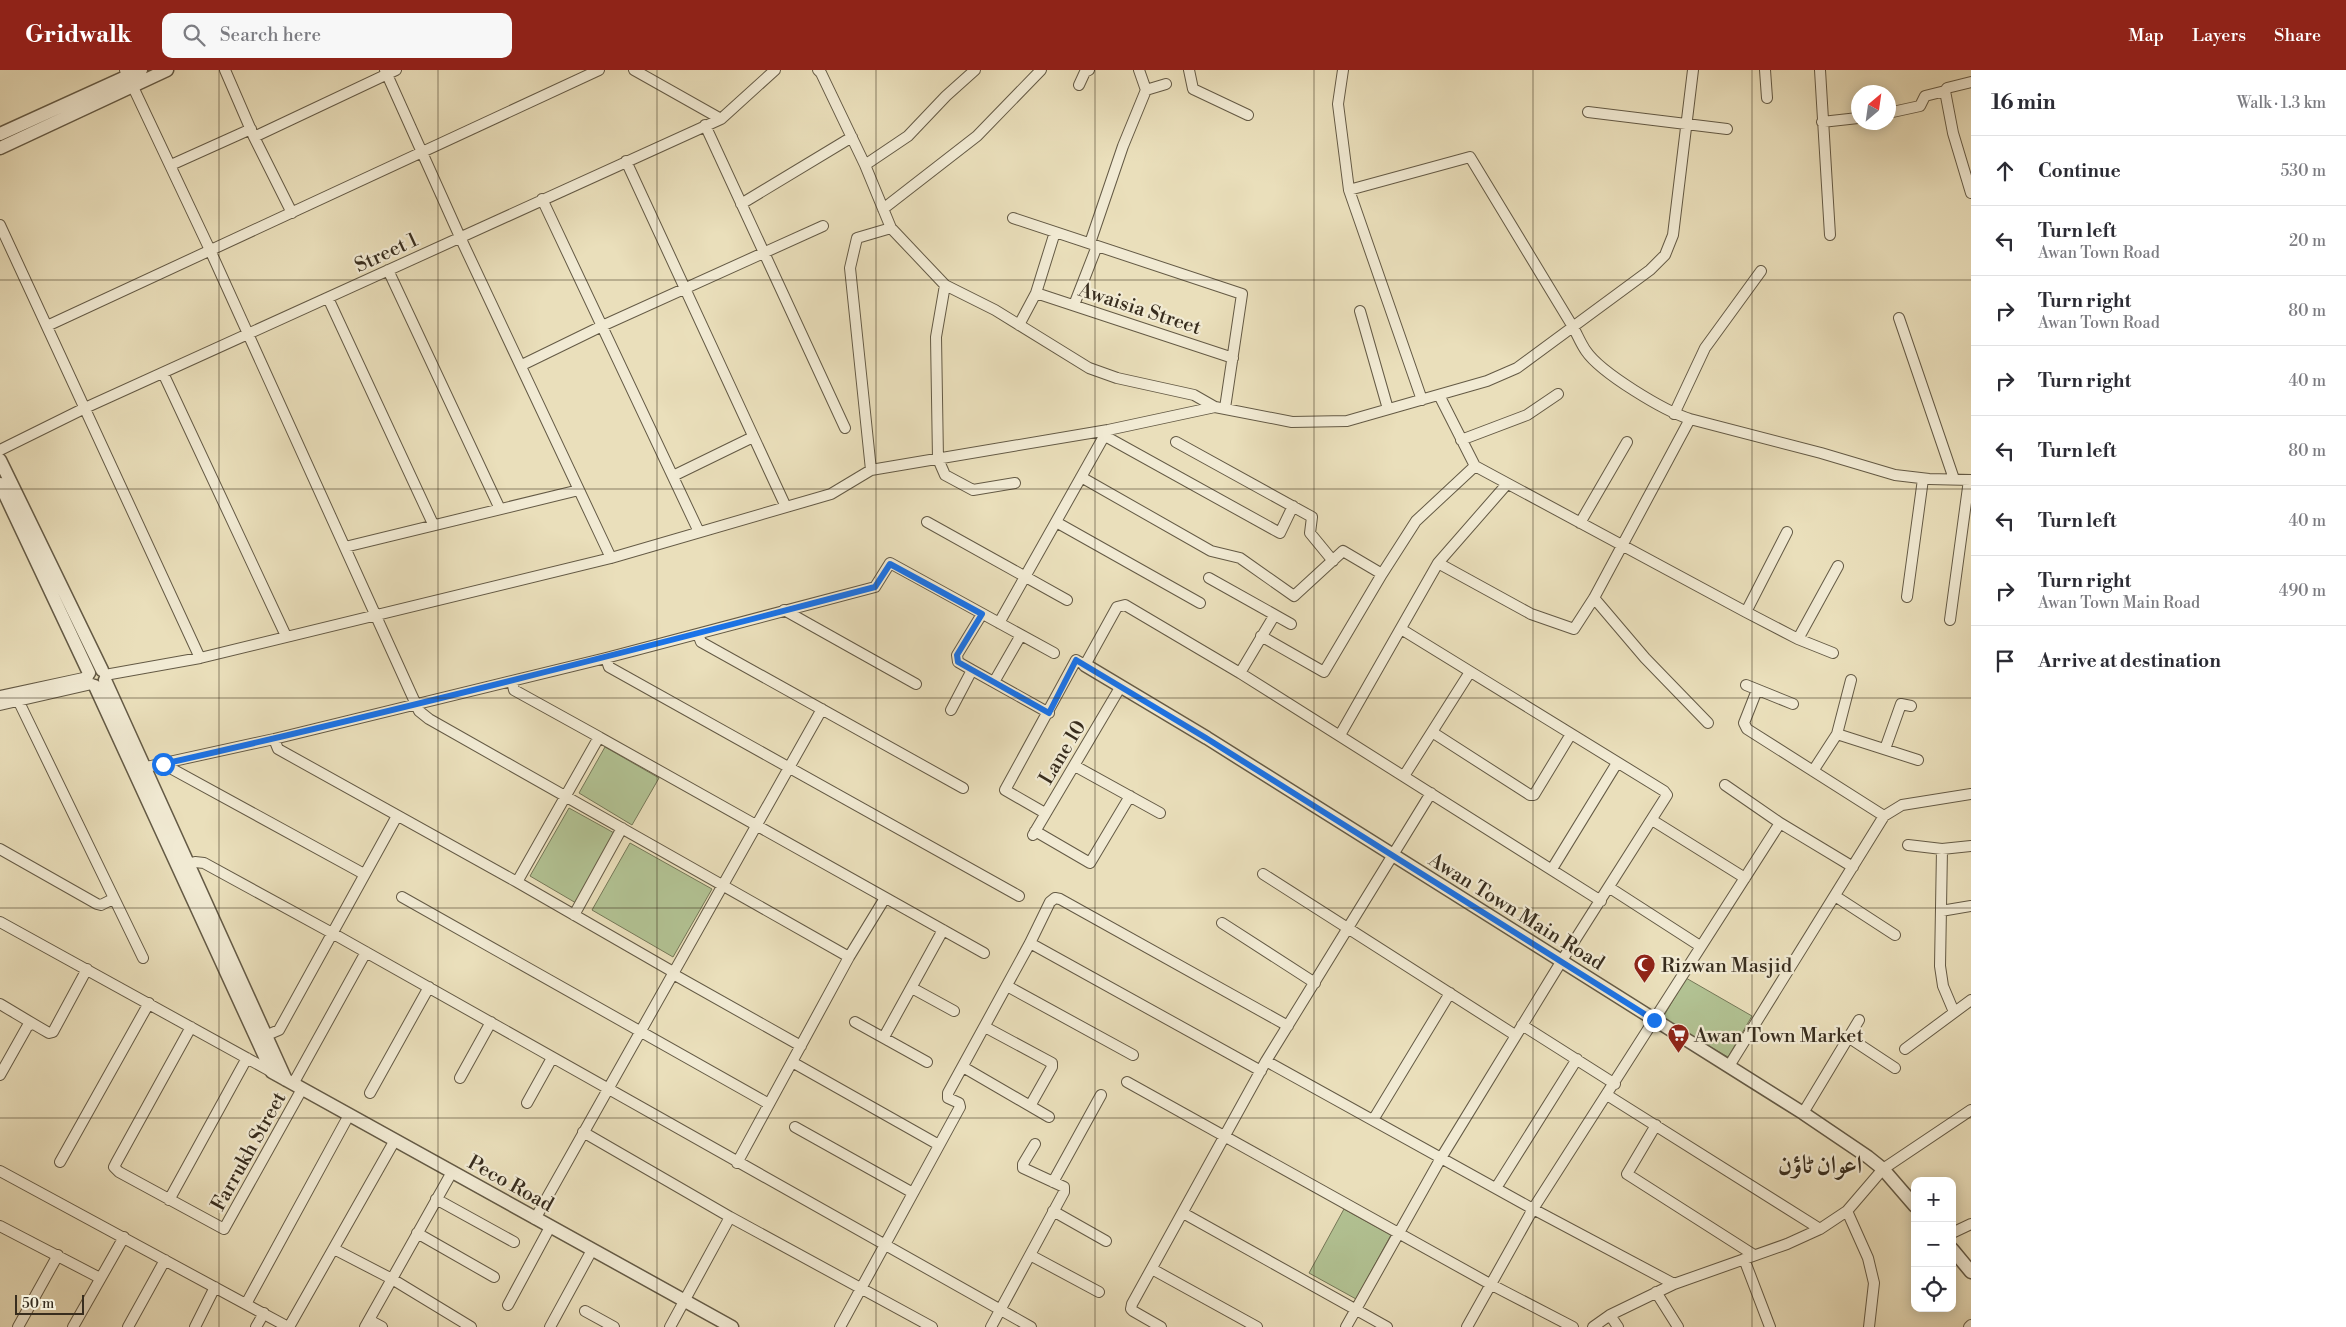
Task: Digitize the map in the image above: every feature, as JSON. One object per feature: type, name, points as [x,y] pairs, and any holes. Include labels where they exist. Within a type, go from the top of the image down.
[{"type":"street","points":[[0,148],[141,70]]},
{"type":"street","points":[[0,134],[129,77],[167,70]]},
{"type":"street","points":[[225,70],[292,213]]},
{"type":"street","points":[[46,326],[599,70]]},
{"type":"street","points":[[634,70],[720,119]]},
{"type":"street","name":"Street 1","points":[[0,450],[85,408],[248,333],[720,119],[775,70]]},
{"type":"street","points":[[818,70],[865,165],[891,228],[945,285],[995,310],[1089,368],[1117,378],[1194,395],[1220,408],[1292,422],[1347,421],[1487,381],[1517,368],[1650,270],[1665,255],[1673,235],[1693,70]]},
{"type":"street","points":[[865,165],[908,136],[946,96],[975,70]]},
{"type":"street","points":[[883,209],[977,136],[1041,70]]},
{"type":"street","points":[[1079,85],[1085,72],[1089,70]]},
{"type":"street","points":[[1074,305],[1123,146],[1146,90],[1139,70]]},
{"type":"street","points":[[1189,70],[1194,90],[1248,115]]},
{"type":"street","points":[[1343,70],[1338,104],[1349,190],[1422,400]]},
{"type":"street","points":[[1765,70],[1766,98]]},
{"type":"street","points":[[1820,70],[1830,235]]},
{"type":"street","points":[[170,165],[253,133],[389,71],[460,237],[522,365],[611,558]]},
{"type":"street","points":[[129,77],[420,711],[429,720],[849,958]]},
{"type":"street","points":[[1896,111],[1920,106],[1925,96],[1971,82]]},
{"type":"street","points":[[1146,90],[1166,84]]},
{"type":"street","points":[[1945,91],[1953,133],[1971,193]]},
{"type":"street","points":[[1588,112],[1727,129]]},
{"type":"street","points":[[1822,122],[1851,119]]},
{"type":"street","points":[[705,125],[844,428]]},
{"type":"street","points":[[741,204],[852,137]]},
{"type":"street","points":[[1349,190],[1470,157],[1573,327],[1586,352],[1620,381],[1674,414],[1690,419],[1895,475],[1923,479],[1970,480],[1950,620]]},
{"type":"street","points":[[626,161],[786,507]]},
{"type":"street","points":[[542,199],[699,532]]},
{"type":"street","points":[[1013,218],[1242,294],[1233,358],[1220,408]]},
{"type":"street","points":[[0,225],[200,658]]},
{"type":"street","points":[[522,365],[602,326],[823,226]]},
{"type":"street","points":[[871,470],[850,268],[857,238],[891,228]]},
{"type":"street","points":[[1019,325],[1036,293],[1055,232]]},
{"type":"street","points":[[388,270],[500,509]]},
{"type":"street","points":[[1674,414],[1704,348],[1761,271]]},
{"type":"street","points":[[945,285],[936,337],[938,459],[945,475],[972,490],[1015,483]]},
{"type":"street","name":"Awaisia Street","points":[[1036,293],[1233,358]]},
{"type":"street","points":[[328,298],[433,524]]},
{"type":"street","points":[[1360,311],[1388,410]]},
{"type":"street","points":[[1899,318],[1954,479]]},
{"type":"street","points":[[163,373],[286,636]]},
{"type":"street","points":[[1461,440],[1527,415],[1558,394]]},
{"type":"street","points":[[1439,395],[1474,466],[1746,612],[1798,639],[1833,653]]},
{"type":"street","points":[[0,696],[200,658],[611,558],[832,494],[871,470],[1106,433],[1220,408]]},
{"type":"street","points":[[1438,563],[1531,614],[1570,629],[1577,626],[1594,598],[1690,419]]},
{"type":"street","points":[[999,623],[1106,433]]},
{"type":"street","points":[[1106,433],[1280,533],[1293,506]]},
{"type":"street","points":[[673,476],[753,437]]},
{"type":"street","points":[[1176,442],[1312,517],[1310,533],[1333,561]]},
{"type":"street","points":[[1580,522],[1627,442]]},
{"type":"street","points":[[0,460],[96,678]]},
{"type":"street","points":[[1262,636],[1324,672],[1416,521],[1474,466]]},
{"type":"street","points":[[1081,477],[1211,551],[1240,558],[1294,596],[1343,551],[1382,574]]},
{"type":"street","points":[[1907,597],[1923,479]]},
{"type":"street","points":[[0,484],[139,768],[262,1037],[272,1072]]},
{"type":"street","points":[[1340,735],[1438,563],[1507,484]]},
{"type":"street","points":[[345,547],[433,524],[579,490]]},
{"type":"street","points":[[927,522],[1067,600]]},
{"type":"street","points":[[1056,522],[1200,603]]},
{"type":"street","points":[[1746,612],[1787,532]]},
{"type":"street","points":[[139,768],[274,739],[606,658],[875,587],[890,564],[1054,653]]},
{"type":"street","points":[[1798,639],[1838,566]]},
{"type":"street","points":[[1209,578],[1291,624]]},
{"type":"street","points":[[1594,598],[1645,658],[1708,724]]},
{"type":"street","points":[[1045,813],[1005,790],[1049,713],[1076,660],[1085,665],[1117,606],[1121,604],[1240,673],[1602,901]]},
{"type":"street","points":[[784,610],[916,684]]},
{"type":"street","points":[[982,614],[957,655],[958,662],[1049,713]]},
{"type":"street","points":[[1240,673],[1274,616]]},
{"type":"street","points":[[1346,1327],[1441,1158],[1515,1035],[1602,901],[1666,795],[1664,791],[1401,629]]},
{"type":"street","points":[[698,634],[701,642],[963,788]]},
{"type":"street","points":[[994,682],[1021,635]]},
{"type":"street","points":[[606,658],[609,667],[1019,896]]},
{"type":"street","name":"Awan Town Main Road","points":[[1085,665],[1393,855],[1803,1113],[1868,1157],[1883,1170],[1911,1202]]},
{"type":"street","points":[[951,710],[972,670]]},
{"type":"street","points":[[1404,776],[1470,672]]},
{"type":"street","points":[[0,705],[96,678]]},
{"type":"street","points":[[1813,771],[1837,734],[1852,680]]},
{"type":"street","points":[[512,681],[514,690],[984,953]]},
{"type":"street","points":[[1746,685],[1792,704]]},
{"type":"street","name":"Lane 10","points":[[1121,686],[1034,833],[1090,864],[1130,796]]},
{"type":"street","points":[[1757,690],[1744,727],[1884,816]]},
{"type":"street","points":[[18,700],[143,958]]},
{"type":"street","points":[[1885,749],[1900,704],[1911,706]]},
{"type":"street","points":[[535,1219],[822,709]]},
{"type":"street","points":[[1432,732],[1530,795],[1534,795],[1571,734]]},
{"type":"street","points":[[1837,734],[1918,760]]},
{"type":"street","points":[[517,882],[599,737]]},
{"type":"street","points":[[274,739],[278,749],[517,882],[801,1046]]},
{"type":"street","points":[[1552,869],[1617,763]]},
{"type":"street","points":[[163,764],[364,874]]},
{"type":"street","points":[[1075,766],[1160,813]]},
{"type":"street","points":[[1724,785],[1780,823],[1853,867]]},
{"type":"street","points":[[1161,1327],[1131,1309],[1266,1061],[1431,793]]},
{"type":"street","points":[[1729,1066],[1884,816],[1902,805],[1971,794]]},
{"type":"street","points":[[262,1037],[279,1030],[397,816]]},
{"type":"street","points":[[1652,820],[1746,878]]},
{"type":"street","points":[[1467,1327],[1533,1209],[1615,1084],[1700,946],[1780,823]]},
{"type":"street","points":[[574,915],[622,828]]},
{"type":"street","points":[[1908,845],[1942,849],[1971,846]]},
{"type":"street","points":[[0,849],[97,904],[101,905],[113,899]]},
{"type":"street","points":[[1942,849],[1940,966],[1943,986],[1954,1012]]},
{"type":"street","points":[[183,864],[204,863],[429,987],[737,1163],[1031,1327]]},
{"type":"street","points":[[1262,874],[1515,1035]]},
{"type":"street","points":[[1610,888],[1700,946]]},
{"type":"street","points":[[1835,896],[1895,935]]},
{"type":"street","points":[[402,897],[641,1030],[769,1104]]},
{"type":"street","points":[[737,1163],[849,958],[885,898]]},
{"type":"street","points":[[840,1327],[960,1107],[959,1103],[947,1096],[1030,943],[1050,902],[1055,898],[1060,898],[1288,1026]]},
{"type":"street","points":[[1941,911],[1971,906]]},
{"type":"street","points":[[0,922],[272,1072]]},
{"type":"street","points":[[1222,923],[1315,982]]},
{"type":"street","points":[[884,1037],[943,930]]},
{"type":"street","points":[[1030,943],[1261,1071]]},
{"type":"street","name":"Farrukh Street","points":[[169,1200],[224,1229],[294,1084],[366,952]]},
{"type":"street","points":[[0,1004],[28,1020],[31,1024],[49,1033],[53,1032],[87,969]]},
{"type":"street","points":[[1007,986],[1133,1055]]},
{"type":"street","points":[[370,1092],[429,987]]},
{"type":"street","points":[[912,988],[954,1011]]},
{"type":"street","points":[[1373,1120],[1450,993]]},
{"type":"street","points":[[1905,1049],[1971,1000]]},
{"type":"street","points":[[60,1162],[149,1003]]},
{"type":"street","points":[[1803,1113],[1859,1020]]},
{"type":"street","points":[[460,1078],[491,1022]]},
{"type":"street","points":[[855,1022],[927,1062]]},
{"type":"street","points":[[0,1075],[27,1027],[31,1024]]},
{"type":"street","points":[[1522,1025],[1615,1084]]},
{"type":"street","points":[[191,1027],[114,1167],[118,1172],[169,1200],[247,1058]]},
{"type":"street","points":[[985,1027],[1052,1063],[1052,1067],[1030,1106]]},
{"type":"street","points":[[262,1037],[294,1084]]},
{"type":"street","points":[[1848,1037],[1895,1068]]},
{"type":"street","points":[[527,1103],[552,1058]]},
{"type":"street","points":[[1496,1188],[1577,1059]]},
{"type":"street","points":[[1266,1061],[1533,1209],[1674,1284]]},
{"type":"street","points":[[792,1062],[939,1145]]},
{"type":"street","points":[[963,1067],[1049,1117]]},
{"type":"street","name":"Peco Road","points":[[272,1072],[732,1327]]},
{"type":"street","points":[[1127,1082],[1490,1284],[1573,1327]]},
{"type":"street","points":[[1053,1182],[1101,1095]]},
{"type":"street","points":[[1607,1095],[1820,1229]]},
{"type":"street","points":[[1593,1327],[1610,1314],[1674,1284],[1820,1229],[1847,1211],[1883,1170],[1971,1110]]},
{"type":"street","points":[[246,1304],[349,1115]]},
{"type":"street","points":[[1656,1125],[1627,1174],[1749,1257],[1770,1327]]},
{"type":"street","points":[[795,1127],[913,1193]]},
{"type":"street","points":[[583,1132],[730,1217],[932,1327]]},
{"type":"street","points":[[0,1171],[288,1327],[395,1140]]},
{"type":"street","points":[[991,1327],[1064,1190],[1053,1182],[1023,1168],[1022,1164],[1035,1144]]},
{"type":"street","points":[[382,1327],[367,1324],[452,1172]]},
{"type":"street","points":[[436,1199],[514,1242]]},
{"type":"street","points":[[1847,1211],[1868,1258],[1874,1282],[1869,1327]]},
{"type":"street","points":[[1053,1212],[1106,1242]]},
{"type":"street","points":[[1182,1214],[1387,1327]]},
{"type":"street","points":[[670,1327],[730,1217]]},
{"type":"street","points":[[1956,1231],[1971,1224]]},
{"type":"street","points":[[0,1226],[100,1278]]},
{"type":"street","points":[[508,1305],[550,1227]]},
{"type":"street","points":[[417,1233],[494,1277]]},
{"type":"street","points":[[73,1327],[124,1237]]},
{"type":"street","points":[[334,1248],[471,1327]]},
{"type":"street","points":[[550,1327],[592,1250]]},
{"type":"street","points":[[1030,1254],[1099,1292]]},
{"type":"street","points":[[1956,1254],[1971,1272]]},
{"type":"street","points":[[18,1327],[58,1255]]},
{"type":"street","points":[[128,1327],[165,1260]]},
{"type":"street","points":[[1152,1269],[1257,1327]]},
{"type":"street","points":[[194,1327],[215,1287]]},
{"type":"street","points":[[1656,1292],[1678,1327]]},
{"type":"street","points":[[585,1310],[614,1327]]},
{"type":"street","points":[[256,1327],[264,1313]]},
{"type":"street","points":[[1610,1314],[1618,1327]]},
{"type":"green space","points":[[605,747],[659,778],[632,825],[579,793]]},
{"type":"green space","points":[[569,808],[616,834],[576,903],[530,876]]},
{"type":"green space","points":[[630,843],[712,889],[673,957],[592,910]]},
{"type":"green space","points":[[1686,978],[1752,1016],[1728,1057],[1662,1019]]},
{"type":"green space","points":[[1344,1209],[1391,1235],[1356,1299],[1309,1273]]},
{"type":"place","name":"Rizwan Masjid","points":[[1645,984]]},
{"type":"place","name":"Awan Town Market","points":[[1678,1054]]},
{"type":"district","name":"اعوان ٹاؤن","points":[[1820,1164]]},
{"type":"route","points":[[163,764],[274,739],[606,658],[875,587],[890,564],[982,614],[957,655],[958,662],[1049,713],[1076,660],[1206,738],[1654,1020]]}]
